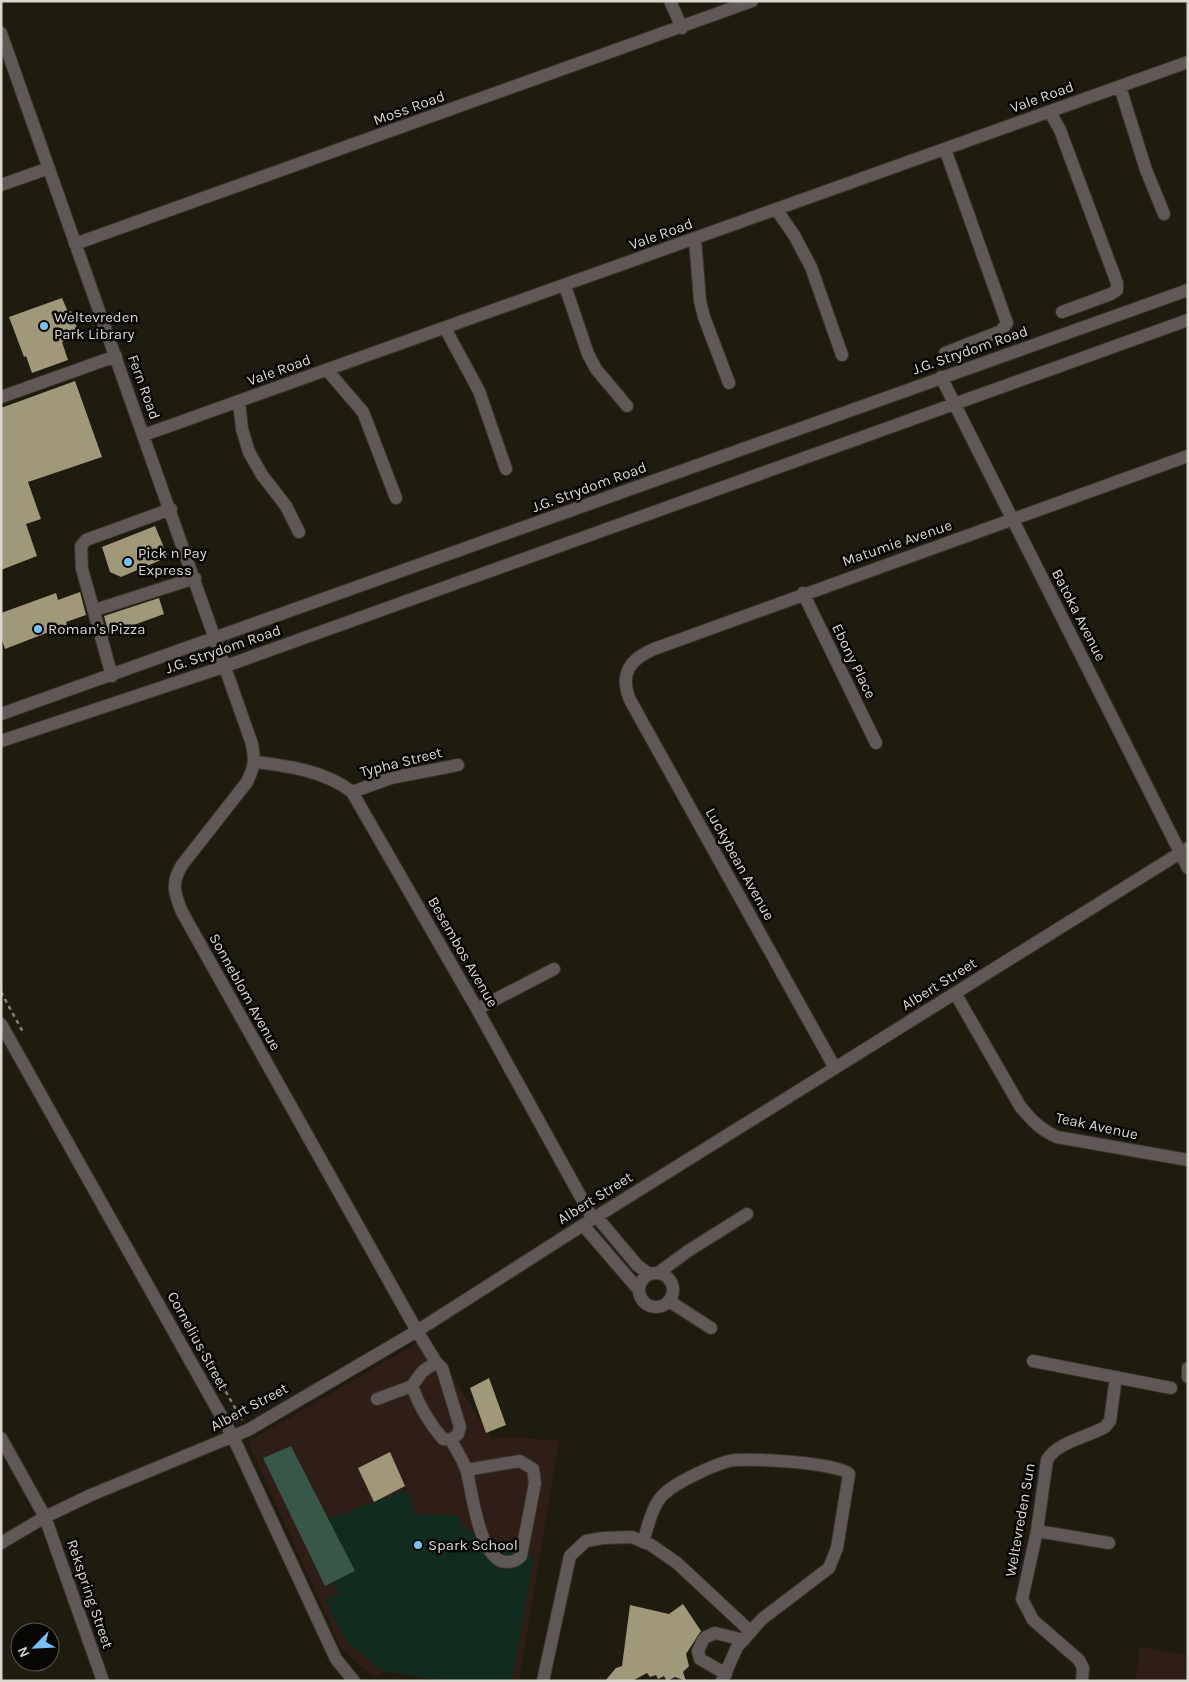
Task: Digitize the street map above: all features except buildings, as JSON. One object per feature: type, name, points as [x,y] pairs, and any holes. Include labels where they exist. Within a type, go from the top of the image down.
[{"type":"street","points":[[670,1],[682,28]]},
{"type":"street","name":"Moss Road","points":[[75,244],[682,28],[752,1]]},
{"type":"street","name":"Fern Road","points":[[1,34],[6,59],[49,168],[226,666]]},
{"type":"street","name":"Vale Road","points":[[144,435],[1188,62]]},
{"type":"street","points":[[1120,87],[1146,170],[1164,214]]},
{"type":"street","points":[[1050,112],[1060,130],[1117,282],[1117,290],[1112,294],[1062,312]]},
{"type":"street","points":[[945,353],[1001,331],[1007,323],[946,149]]},
{"type":"street","points":[[1,185],[49,168]]},
{"type":"street","points":[[776,209],[794,235],[811,267],[842,356]]},
{"type":"street","points":[[695,239],[700,301],[729,383]]},
{"type":"street","points":[[564,286],[588,354],[596,369],[627,406]]},
{"type":"street","name":"J.G. Strydom Road","points":[[1,714],[112,676],[216,637],[1188,290]]},
{"type":"street","name":"J.G. Strydom Road","points":[[1,741],[226,666],[1188,320]]},
{"type":"street","points":[[445,328],[456,352],[475,383],[506,469]]},
{"type":"street","points":[[1,397],[116,356]]},
{"type":"street","points":[[327,370],[363,412],[396,498]]},
{"type":"street","name":"Batoka Avenue","points":[[941,377],[1184,850],[1188,868]]},
{"type":"street","points":[[239,402],[242,429],[249,452],[262,475],[286,506],[299,532]]},
{"type":"street","name":"Matumie Avenue","points":[[626,672],[631,662],[649,651],[804,593],[1188,456]]},
{"type":"street","points":[[112,676],[82,569],[80,549],[82,543],[171,510]]},
{"type":"street","points":[[95,610],[195,578]]},
{"type":"street","name":"Ebony Place","points":[[804,593],[876,743]]},
{"type":"street","points":[[226,666],[250,736],[256,762],[304,771],[337,782],[352,792]]},
{"type":"street","name":"Luckybean Avenue","points":[[626,672],[624,681],[630,700],[835,1068]]},
{"type":"street","name":"Sonneblom Avenue","points":[[256,762],[247,782],[182,865],[176,876],[174,893],[182,912],[417,1331],[436,1362],[442,1368],[448,1382],[460,1427],[458,1434],[451,1440]]},
{"type":"street","name":"Typha Street","points":[[352,792],[391,778],[458,765]]},
{"type":"street","name":"Besembos Avenue","points":[[352,792],[477,1009],[591,1220]]},
{"type":"street","name":"Albert Street","points":[[1,1544],[45,1517],[91,1495],[233,1437],[417,1331],[591,1220],[1184,850]]},
{"type":"street","points":[[477,1009],[554,969]]},
{"type":"street","name":"Teak Avenue","points":[[955,993],[1020,1106],[1028,1117],[1047,1133],[1057,1137],[1188,1160]]},
{"type":"street","name":"Cornelius Street","points":[[1,1024],[233,1437],[327,1642],[336,1659],[354,1681]]},
{"type":"street","points":[[638,1289],[641,1280],[747,1214]]},
{"type":"street","points":[[591,1220],[637,1265],[653,1274],[666,1276],[672,1284],[672,1293],[669,1301],[662,1306],[653,1307],[646,1304],[640,1297],[638,1289],[591,1220]]},
{"type":"street","points":[[669,1301],[711,1328]]},
{"type":"street","points":[[1033,1361],[1171,1388]]},
{"type":"street","points":[[377,1399],[412,1386],[422,1372],[436,1362]]},
{"type":"street","points":[[1188,1368],[1188,1377]]},
{"type":"street","name":"Weltevreden Sun","points":[[1082,1681],[1083,1668],[1079,1660],[1033,1620],[1022,1599],[1037,1531],[1047,1460],[1051,1453],[1105,1427],[1110,1421],[1116,1377]]},
{"type":"street","points":[[412,1386],[418,1404],[432,1427],[443,1439],[451,1440],[466,1470],[469,1490],[489,1551],[500,1561],[510,1562],[518,1560],[521,1556],[535,1483],[533,1469],[520,1461],[466,1470]]},
{"type":"street","name":"Rekspring Street","points":[[1,1438],[45,1517],[103,1681]]},
{"type":"street","points":[[643,1542],[658,1502],[664,1494],[722,1463],[753,1460],[815,1465],[838,1468],[847,1472],[850,1479],[837,1548],[829,1568],[762,1620],[738,1647],[724,1677],[700,1659],[698,1651],[705,1639],[715,1633],[747,1636]]},
{"type":"street","points":[[1037,1531],[1109,1544]]},
{"type":"street","points":[[543,1681],[568,1562],[573,1551],[586,1541],[603,1538],[632,1537],[643,1542],[677,1563],[747,1636]]},
{"type":"shaded area","name":"Spark School","points":[[427,1337],[491,1437],[559,1440],[519,1681],[440,1681],[385,1671],[373,1677],[341,1648],[248,1442]]},
{"type":"shaded area","points":[[1140,1646],[1188,1656],[1188,1681],[1135,1681]]},
{"type":"green space","points":[[291,1446],[355,1571],[325,1586],[263,1458]]},
{"type":"green space","points":[[406,1490],[416,1514],[459,1516],[462,1527],[534,1556],[512,1681],[444,1681],[385,1671],[376,1666],[346,1640],[325,1600],[339,1594],[307,1527]]},
{"type":"place","name":"Weltevreden Park Library","points":[[44,326]]},
{"type":"place","name":"Pick n Pay Express","points":[[128,562]]},
{"type":"place","name":"Roman's Pizza","points":[[38,629]]},
{"type":"place","name":"Spark School","points":[[418,1545]]}]
